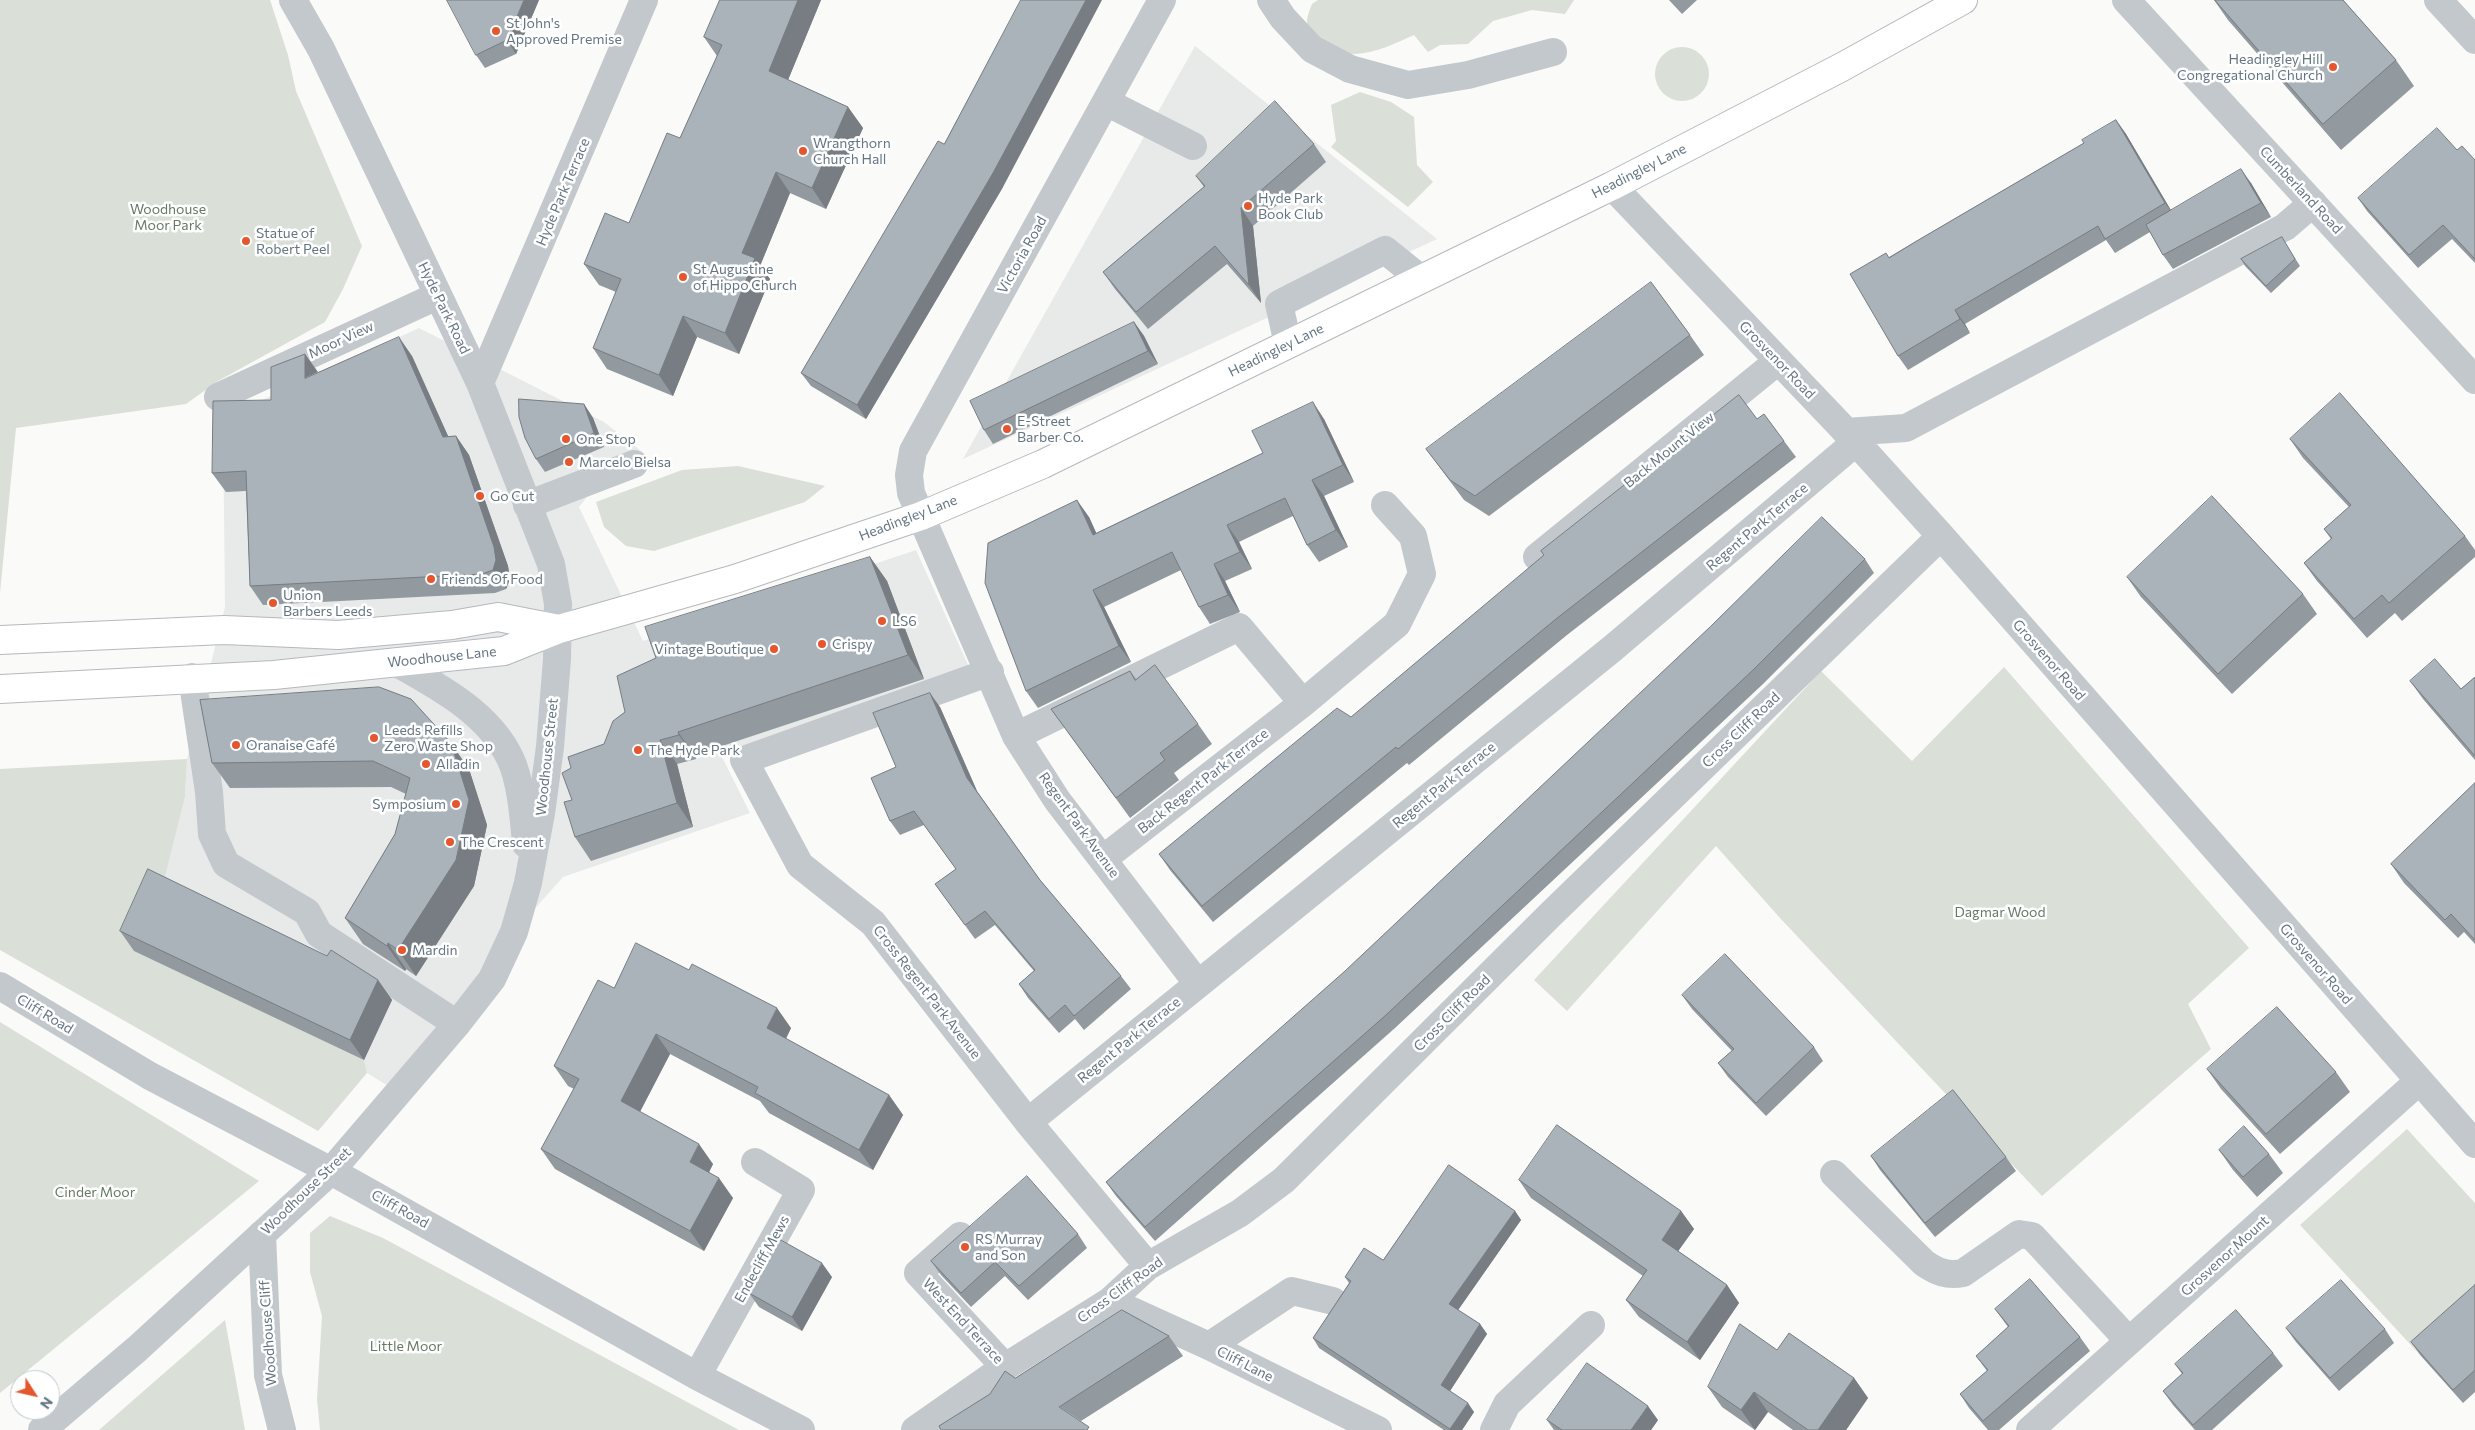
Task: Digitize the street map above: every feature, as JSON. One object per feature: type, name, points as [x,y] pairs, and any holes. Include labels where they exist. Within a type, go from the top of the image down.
[{"type":"highway","name":"Headingley Lane","points":[[559,629],[735,578],[921,516],[1042,464],[1612,186],[1842,67],[1963,0]]},
{"type":"highway","points":[[0,640],[224,630],[338,635],[452,625],[498,617],[559,629]]},
{"type":"highway","name":"Woodhouse Lane","points":[[0,689],[274,674],[504,651],[559,629]]},
{"type":"street","name":"Hyde Park Road","points":[[293,0],[321,49],[480,384],[551,564],[557,596],[559,629]]},
{"type":"street","name":"Hyde Park Terrace","points":[[480,384],[644,0]]},
{"type":"street","name":"Victoria Road","points":[[921,516],[911,493],[909,475],[913,450],[1162,0]]},
{"type":"street","points":[[1271,0],[1282,18],[1312,49],[1350,69],[1408,85],[1468,75],[1553,52]]},
{"type":"street","name":"Cumberland Road","points":[[2126,0],[2475,380]]},
{"type":"street","points":[[2438,0],[2475,40]]},
{"type":"street","points":[[1106,102],[1193,146]]},
{"type":"street","name":"Grosvenor Road","points":[[1612,186],[1851,437],[1941,536],[2475,1144]]},
{"type":"street","points":[[1851,437],[1906,428],[2285,227],[2314,203]]},
{"type":"street","points":[[1288,344],[1278,304],[1385,250],[1421,279]]},
{"type":"street","name":"Moor View","points":[[218,397],[437,296]]},
{"type":"street","name":"Back Mount View","points":[[1536,557],[1778,361]]},
{"type":"street","name":"Regent Park Terrace","points":[[1028,1122],[1613,648],[1851,437]]},
{"type":"street","points":[[527,505],[634,464]]},
{"type":"street","name":"Back Regent Park Terrace","points":[[1103,859],[1303,702],[1397,624],[1422,574],[1413,536],[1385,505]]},
{"type":"street","name":"Regent Park Avenue","points":[[921,516],[990,672],[1016,736],[1057,800],[1198,984]]},
{"type":"street","name":"Cross Cliff Road","points":[[915,1430],[1005,1367],[1110,1301],[1148,1266],[1240,1213],[1284,1180],[1550,915],[1941,536]]},
{"type":"street","points":[[1016,736],[1239,627],[1303,702]]},
{"type":"street","name":"Woodhouse Street","points":[[42,1430],[137,1349],[331,1171],[457,1024],[492,979],[514,932],[528,883],[541,813],[550,747],[559,629]]},
{"type":"street","name":"Woodhouse Street","points":[[395,662],[465,706],[486,724],[509,757],[524,814],[528,883]]},
{"type":"street","name":"Cross Regent Park Avenue","points":[[990,672],[744,760],[800,865],[873,923],[1028,1122],[1148,1266]]},
{"type":"street","points":[[192,677],[209,792],[212,834],[226,864],[307,912],[319,934],[457,1024]]},
{"type":"street","name":"Cliff Road","points":[[0,986],[150,1076],[331,1171],[697,1376],[801,1430]]},
{"type":"street","name":"Grosvenor Mount","points":[[2030,1430],[2419,1081]]},
{"type":"street","name":"Endecliff Mews","points":[[697,1376],[801,1190],[755,1162]]},
{"type":"street","points":[[1834,1174],[1924,1263],[1938,1272],[1953,1275],[1962,1273],[2019,1234],[2032,1236],[2129,1341]]},
{"type":"street","name":"West End Terrace","points":[[976,1222],[918,1273],[1005,1367]]},
{"type":"street","name":"Woodhouse Cliff","points":[[262,1234],[268,1375],[282,1430]]},
{"type":"street","points":[[1208,1346],[1292,1291],[1334,1302]]},
{"type":"street","name":"Cliff Lane","points":[[1110,1301],[1208,1346],[1378,1430]]},
{"type":"street","points":[[1494,1430],[1508,1404],[1591,1325]]},
{"type":"shaded area","points":[[1195,46],[1437,239],[963,459]]},
{"type":"shaded area","points":[[419,328],[604,422],[645,454],[604,476],[579,507],[643,641],[916,550],[969,667],[721,755],[750,813],[563,877],[514,932],[398,1092],[367,1073],[364,1060],[162,889],[185,797],[187,759],[225,607],[223,418]]},
{"type":"green space","name":"Woodhouse Moor Park","points":[[0,0],[270,0],[288,55],[296,91],[362,246],[343,289],[325,322],[218,381],[186,404],[16,428],[0,593]]},
{"type":"green space","points":[[1318,0],[1574,0],[1565,14],[1532,10],[1493,21],[1468,44],[1440,45],[1428,52],[1414,35],[1378,50],[1349,54],[1334,49],[1318,40],[1308,28],[1307,22],[1312,4]]},
{"type":"green space","points":[[1677,47],[1687,47],[1697,51],[1705,59],[1709,74],[1705,89],[1697,97],[1687,101],[1677,101],[1667,97],[1659,89],[1655,79],[1655,69],[1659,59],[1667,51]]},
{"type":"green space","points":[[1360,92],[1391,102],[1414,117],[1417,165],[1433,182],[1408,207],[1331,147],[1336,141],[1331,105]]},
{"type":"green space","points":[[738,466],[825,486],[805,502],[654,551],[626,546],[604,527],[596,502],[682,470]]},
{"type":"green space","name":"Dagmar Wood","points":[[2004,667],[2249,948],[2188,1004],[2211,1049],[2042,1196],[1780,918],[1716,846],[1567,1011],[1534,980],[1821,671],[1912,761]]},
{"type":"green space","points":[[187,759],[185,797],[162,889],[364,1060],[367,1073],[318,1131],[0,950],[0,769]]},
{"type":"green space","name":"Cinder Moor","points":[[0,1022],[259,1181],[28,1370],[10,1370],[10,1385],[0,1393]]},
{"type":"green space","points":[[2407,1129],[2475,1203],[2475,1307],[2421,1356],[2300,1225]]},
{"type":"green space","name":"Little Moor","points":[[330,1216],[383,1238],[739,1430],[320,1430],[317,1399],[322,1316],[310,1272],[310,1233]]},
{"type":"green space","points":[[225,1320],[245,1430],[99,1430]]},
{"type":"building","name":"St John's Approved Premise","points":[[447,0],[524,0],[507,40],[476,55]]},
{"type":"building","points":[[720,0],[798,0],[769,71],[848,107],[812,188],[776,172],[742,253],[755,258],[725,333],[683,316],[659,375],[593,348],[621,279],[584,264],[605,213],[629,223],[667,133],[680,138],[722,45],[704,37]]},
{"type":"building","points":[[1021,0],[1086,0],[993,173],[857,405],[801,373],[938,141],[944,144]]},
{"type":"building","name":"Headingley Hill Congregational Church","points":[[2215,0],[2343,0],[2396,60],[2323,124]]},
{"type":"building","points":[[1275,101],[1314,144],[1241,208],[1249,285],[1215,246],[1136,312],[1103,272],[1205,186],[1196,176]]},
{"type":"building","points":[[2116,120],[2165,203],[2105,239],[2098,226],[1955,310],[1960,319],[1898,356],[1850,274],[1886,253],[1889,258],[2084,143],[2082,140]]},
{"type":"building","points":[[2437,128],[2457,150],[2462,146],[2475,160],[2475,259],[2443,225],[2409,255],[2358,198]]},
{"type":"building","points":[[2241,169],[2261,203],[2163,255],[2146,225]]},
{"type":"building","points":[[2282,237],[2295,259],[2266,286],[2241,259]]},
{"type":"building","points":[[1651,282],[1690,335],[1475,496],[1450,480],[1426,449]]},
{"type":"building","points":[[1134,322],[1148,351],[984,430],[970,401]]},
{"type":"building","points":[[399,337],[443,437],[456,436],[494,547],[496,560],[493,570],[482,574],[250,586],[246,471],[212,473],[213,401],[271,400],[271,367],[305,354],[305,378]]},
{"type":"building","points":[[2340,393],[2465,536],[2389,603],[2382,595],[2354,619],[2304,563],[2332,538],[2324,529],[2351,505],[2290,439]]},
{"type":"building","points":[[1739,395],[1757,419],[1764,414],[1784,441],[1556,619],[1202,906],[1159,854],[1337,708],[1351,717],[1544,555],[1541,551]]},
{"type":"building","name":"One Stop","points":[[519,399],[584,404],[594,433],[536,459],[525,438],[519,417]]},
{"type":"building","points":[[1313,402],[1343,465],[1312,480],[1336,530],[1307,545],[1285,498],[1227,525],[1240,552],[1214,564],[1228,595],[1199,607],[1172,552],[1093,590],[1119,646],[1026,691],[985,583],[988,543],[1077,500],[1093,535],[1263,453],[1252,431]]},
{"type":"building","points":[[2212,496],[2303,594],[2218,674],[2127,577]]},
{"type":"building","points":[[1822,517],[1865,559],[1753,670],[1386,1015],[1145,1227],[1106,1182],[1345,971],[1710,627]]},
{"type":"building","points":[[870,557],[908,655],[678,732],[679,735],[660,740],[677,803],[575,837],[564,802],[572,800],[562,773],[571,768],[568,757],[604,744],[613,721],[625,712],[617,676],[656,658],[645,627]]},
{"type":"building","points":[[2435,659],[2461,689],[2475,677],[2475,756],[2410,681]]},
{"type":"building","points":[[1155,665],[1198,724],[1160,753],[1165,760],[1116,798],[1051,709],[1130,671],[1135,680]]},
{"type":"building","name":"The Crescent","points":[[379,687],[411,699],[451,743],[469,800],[456,860],[398,950],[388,943],[387,946],[345,918],[395,834],[410,778],[373,761],[212,763],[200,700]]},
{"type":"building","points":[[930,693],[967,778],[1040,880],[1121,976],[1074,1016],[1065,1005],[1049,1019],[1019,984],[1035,970],[985,911],[965,925],[935,884],[956,869],[914,811],[890,821],[871,778],[896,767],[873,713]]},
{"type":"building","points":[[2475,783],[2475,940],[2451,914],[2445,920],[2391,864]]},
{"type":"building","points":[[148,869],[327,956],[331,950],[378,980],[350,1040],[120,931]]},
{"type":"building","points":[[636,943],[689,970],[692,964],[777,1008],[767,1028],[889,1095],[859,1150],[755,1093],[758,1087],[656,1034],[621,1101],[699,1144],[690,1162],[719,1178],[690,1231],[541,1149],[579,1079],[554,1066],[598,980],[614,988]]},
{"type":"building","points":[[1725,954],[1814,1047],[1756,1103],[1718,1063],[1734,1049],[1682,995]]},
{"type":"building","points":[[2277,1007],[2336,1072],[2266,1134],[2207,1069]]},
{"type":"building","points":[[1953,1090],[2006,1157],[1925,1223],[1871,1156]]},
{"type":"building","points":[[1557,1125],[1681,1211],[1662,1240],[1727,1285],[1687,1342],[1626,1300],[1647,1270],[1519,1180]]},
{"type":"building","points":[[2244,1126],[2269,1154],[2243,1177],[2219,1150]]},
{"type":"building","points":[[1449,1165],[1515,1211],[1449,1304],[1480,1324],[1441,1385],[1468,1403],[1450,1429],[1313,1338],[1351,1281],[1345,1277],[1364,1248],[1383,1260]]},
{"type":"building","points":[[1027,1176],[1078,1234],[1019,1286],[995,1262],[961,1293],[931,1261]]},
{"type":"building","points":[[779,1239],[822,1263],[792,1317],[749,1293]]},
{"type":"building","points":[[2030,1279],[2080,1337],[1983,1421],[1960,1394],[1988,1370],[1976,1356],[2009,1326],[1995,1309]]},
{"type":"building","points":[[2341,1280],[2385,1329],[2330,1378],[2286,1328]]},
{"type":"building","points":[[2475,1285],[2475,1370],[2453,1390],[2411,1342]]},
{"type":"building","points":[[1122,1310],[1169,1336],[1059,1407],[1089,1427],[1087,1430],[941,1430],[939,1426],[990,1394],[1005,1371],[1015,1378]]},
{"type":"building","points":[[2236,1310],[2273,1353],[2193,1425],[2163,1391],[2183,1373],[2175,1364]]},
{"type":"building","points":[[1740,1324],[1777,1350],[1789,1333],[1854,1378],[1818,1430],[1808,1430],[1754,1392],[1741,1410],[1708,1387]]},
{"type":"building","points":[[1587,1363],[1648,1406],[1631,1430],[1562,1430],[1547,1420]]},
{"type":"place","name":"St John's Approved Premise","points":[[496,31]]},
{"type":"place","name":"Headingley Hill Congregational Church","points":[[2333,67]]},
{"type":"place","name":"Wrangthorn Church Hall","points":[[803,151]]},
{"type":"place","name":"Hyde Park Book Club","points":[[1248,206]]},
{"type":"place","name":"Statue of Robert Peel","points":[[246,241]]},
{"type":"place","name":"St Augustine of Hippo Church","points":[[683,277]]},
{"type":"place","name":"E-Street Barber Co.","points":[[1007,429]]},
{"type":"place","name":"One Stop","points":[[566,439]]},
{"type":"place","name":"Marcelo Bielsa","points":[[569,462]]},
{"type":"place","name":"Go Cut","points":[[480,496]]},
{"type":"place","name":"Friends Of Food","points":[[431,579]]},
{"type":"place","name":"Union Barbers Leeds","points":[[273,603]]},
{"type":"place","name":"LS6","points":[[882,621]]},
{"type":"place","name":"Crispy","points":[[822,644]]},
{"type":"place","name":"Vintage Boutique","points":[[774,649]]},
{"type":"place","name":"Leeds Refills Zero Waste Shop","points":[[374,738]]},
{"type":"place","name":"Oranaise Café","points":[[236,745]]},
{"type":"place","name":"The Hyde Park","points":[[638,750]]},
{"type":"place","name":"Alladin","points":[[426,764]]},
{"type":"place","name":"Symposium","points":[[456,804]]},
{"type":"place","name":"The Crescent","points":[[450,842]]},
{"type":"place","name":"Mardin","points":[[402,950]]},
{"type":"place","name":"RS Murray and Son","points":[[965,1247]]}]
